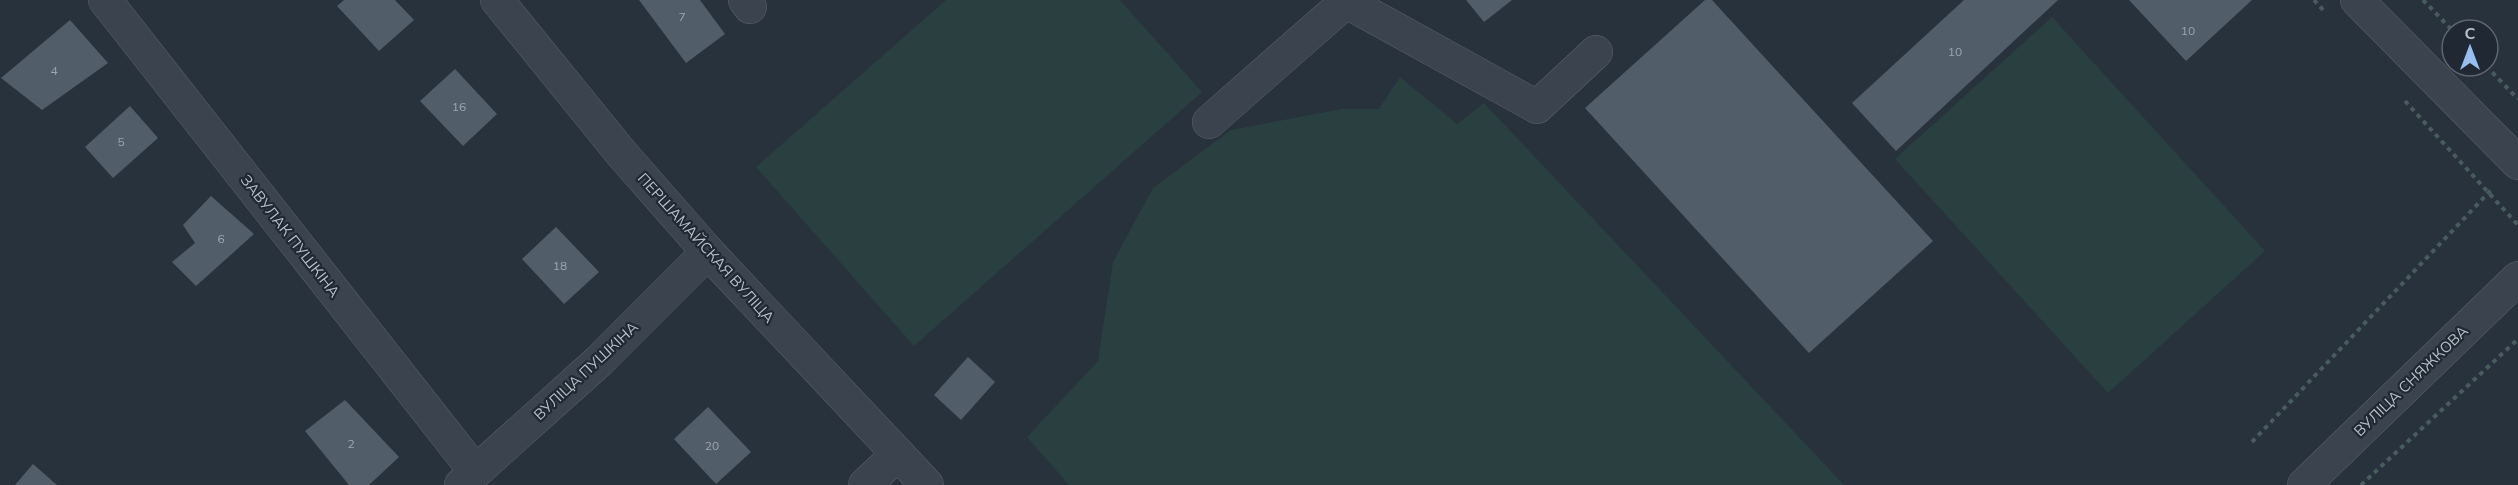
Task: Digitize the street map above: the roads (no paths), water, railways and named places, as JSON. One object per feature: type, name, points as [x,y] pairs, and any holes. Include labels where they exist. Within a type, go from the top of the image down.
[{"type":"street","name":"ЗАВУЛАК ПУШКІНА","points":[[105,0],[468,478]]},
{"type":"street","name":"ПЕРШАМАЙСКАЯ ВУЛІЦА","points":[[497,0],[622,154],[708,252],[927,485]]},
{"type":"street","points":[[2357,0],[2517,162]]},
{"type":"street","points":[[1209,122],[1347,1],[1537,107],[1596,52]]},
{"type":"street","name":"ВУЛІЦА ПУШКІНА","points":[[468,478],[599,361],[708,252]]},
{"type":"street","name":"ВУЛІЦА СНЯЖКОВА","points":[[2304,485],[2518,278]]},
{"type":"street","points":[[865,485],[898,454]]}]
